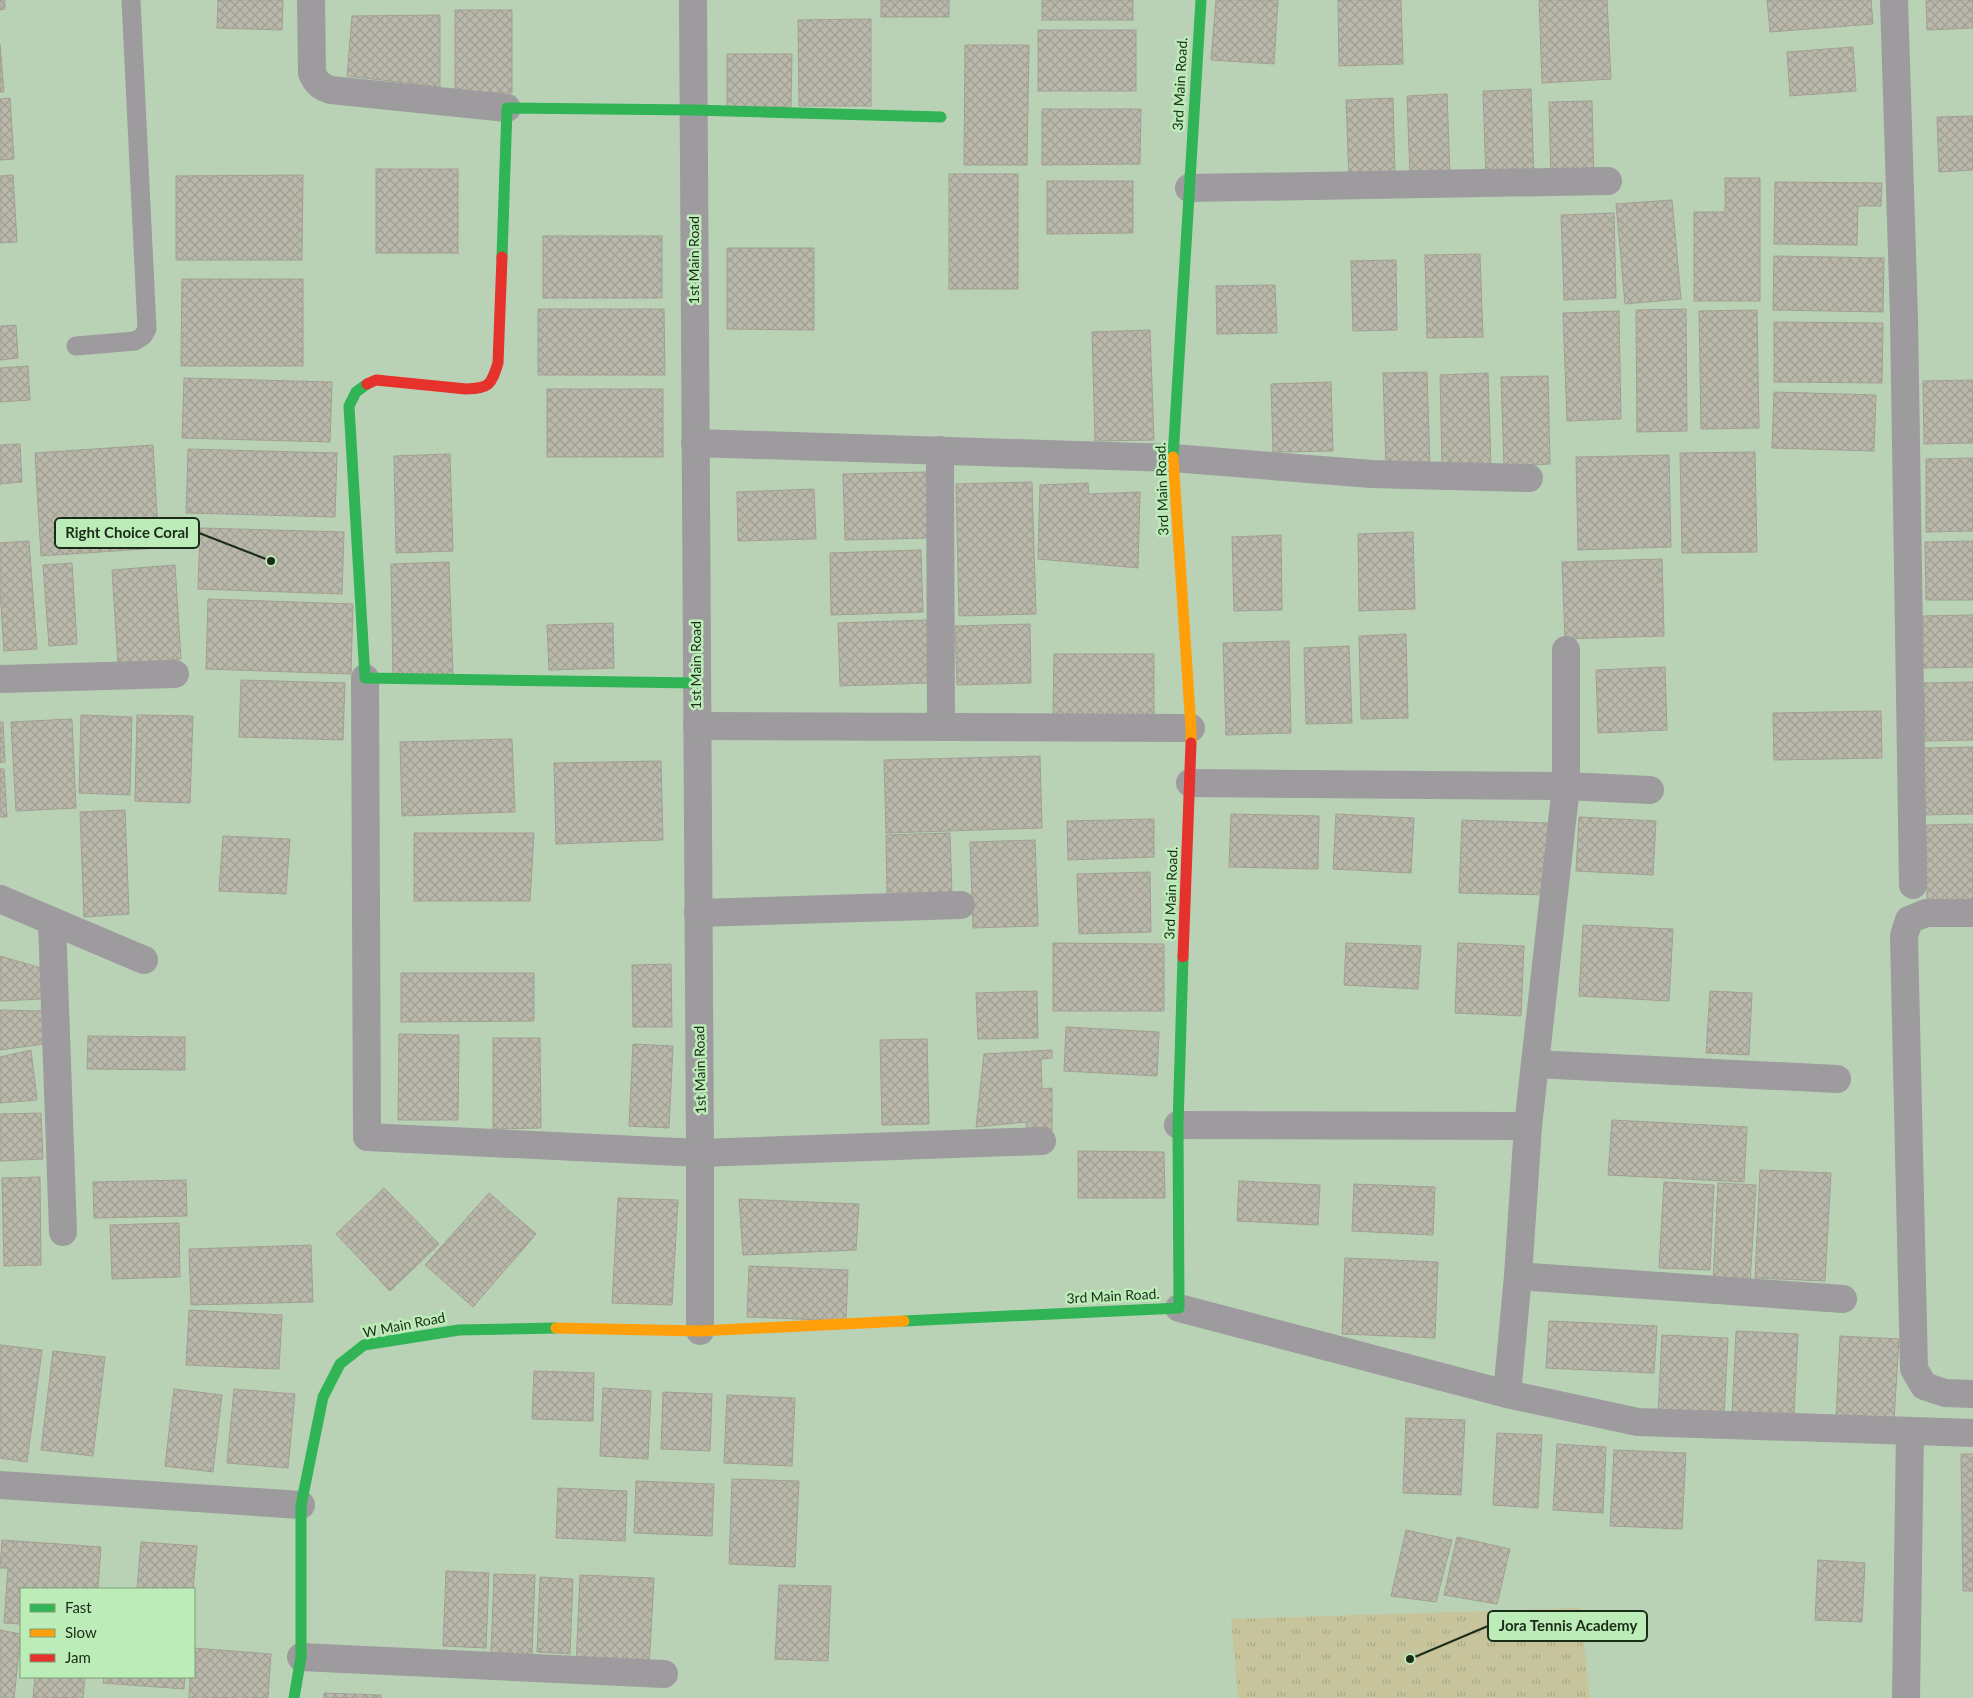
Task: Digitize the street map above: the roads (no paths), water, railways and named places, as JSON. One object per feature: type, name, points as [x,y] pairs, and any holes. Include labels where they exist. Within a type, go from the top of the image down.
[{"type":"street","points":[[311,0],[312,73],[314,80],[322,87],[331,90],[507,108],[694,110],[941,117]]},
{"type":"street","name":"1st Main Road","points":[[693,0],[700,1330]]},
{"type":"street","name":"3rd Main Road.","points":[[700,1330],[1179,1308],[1178,1125],[1191,728],[1173,458],[1200,0]]},
{"type":"street","points":[[1894,0],[1904,327],[1913,885]]},
{"type":"street","points":[[507,108],[498,363],[493,379],[486,387],[470,390],[376,380],[364,385],[355,392],[349,406],[365,678],[367,1138],[700,1153],[1042,1141]]},
{"type":"street","points":[[1189,188],[1608,182]]},
{"type":"street","points":[[695,443],[1173,458],[1372,474],[1529,478]]},
{"type":"street","points":[[940,450],[940,727]]},
{"type":"street","points":[[1506,1394],[1518,1276],[1528,1126],[1566,786],[1566,650]]},
{"type":"street","points":[[0,679],[175,674]]},
{"type":"street","points":[[365,678],[696,683]]},
{"type":"street","points":[[696,726],[1191,728]]},
{"type":"street","points":[[1190,783],[1566,786],[1650,790]]},
{"type":"street","points":[[0,899],[144,960]]},
{"type":"street","points":[[698,913],[961,905]]},
{"type":"street","points":[[1973,913],[1926,914],[1909,920],[1904,936],[1914,1369],[1924,1386],[1945,1393],[1973,1394]]},
{"type":"street","points":[[52,922],[63,1232]]},
{"type":"street","points":[[1535,1064],[1837,1079]]},
{"type":"street","points":[[1178,1125],[1528,1126]]},
{"type":"street","points":[[1518,1276],[1843,1299]]},
{"type":"street","points":[[1179,1308],[1506,1394],[1638,1422],[1973,1433]]},
{"type":"street","name":"W Main Road","points":[[294,1698],[301,1657],[301,1505],[323,1398],[340,1364],[364,1345],[459,1330],[548,1328],[700,1330]]},
{"type":"street","points":[[1906,1698],[1910,1431]]},
{"type":"street","points":[[0,1485],[301,1505]]},
{"type":"street","points":[[301,1657],[664,1674]]},
{"type":"lane","points":[[76,346],[135,341],[143,336],[147,329],[131,0]]},
{"type":"place","name":"Right Choice Coral","points":[[271,561]]},
{"type":"place","name":"Jora Tennis Academy","points":[[1410,1659]]}]
